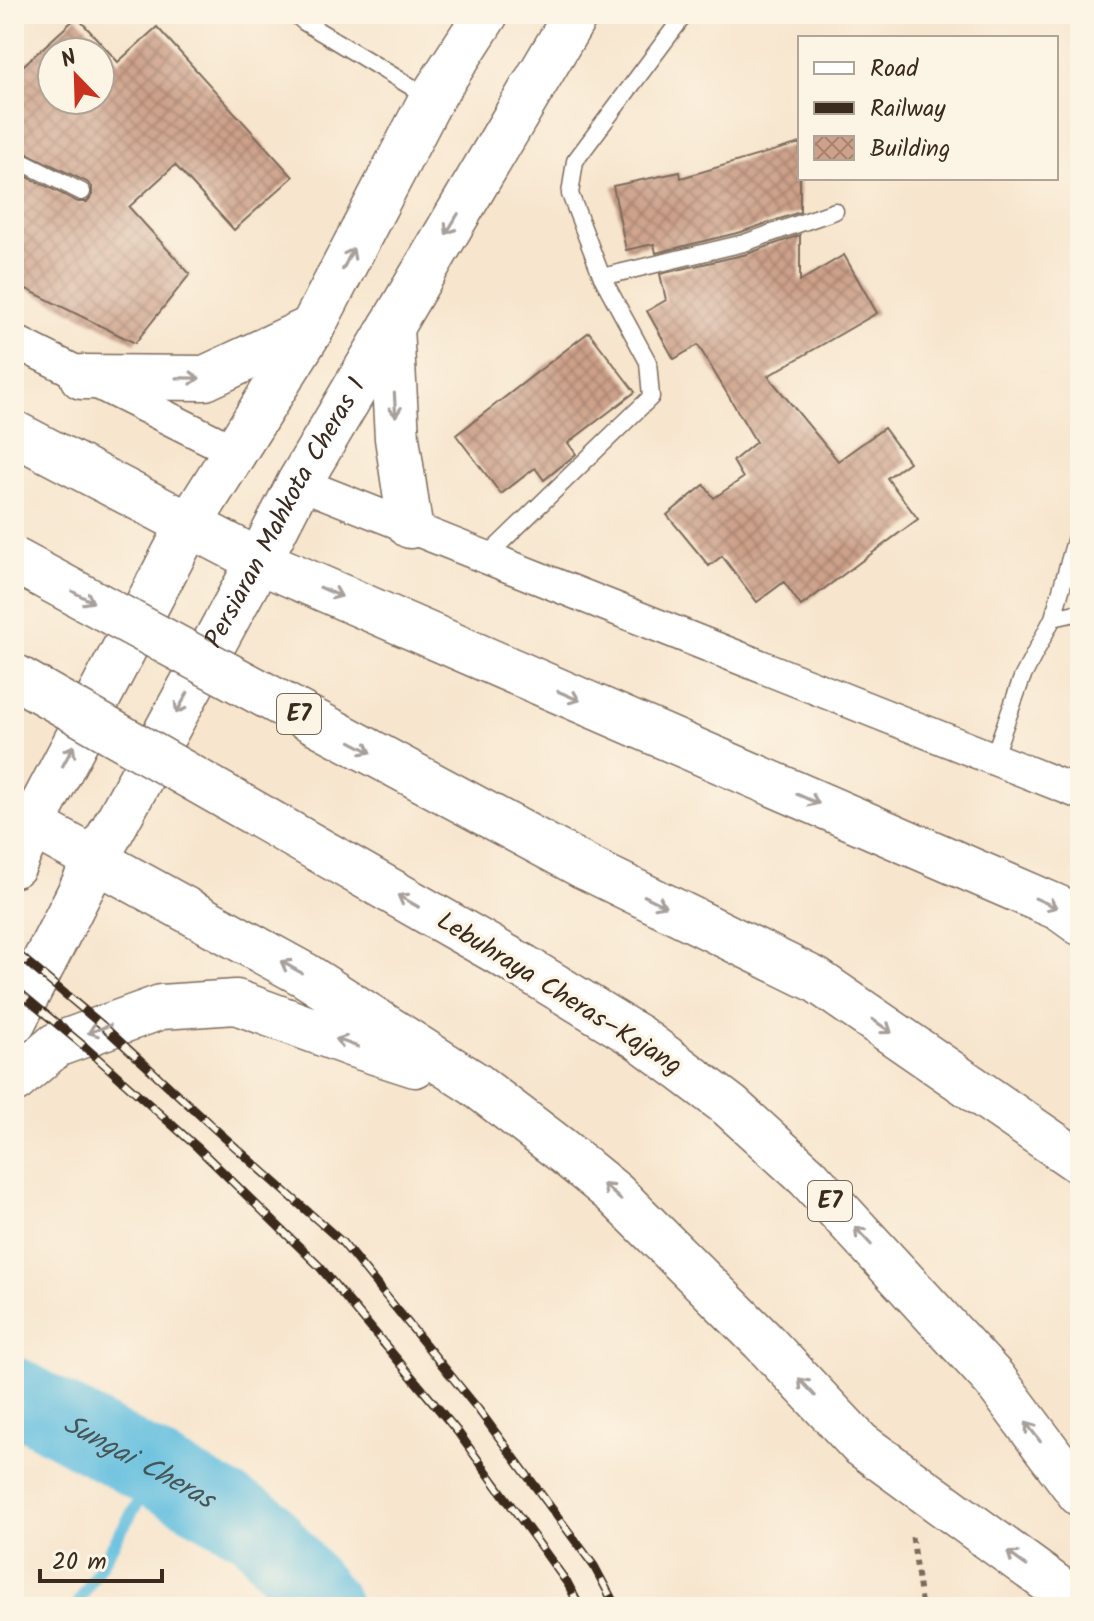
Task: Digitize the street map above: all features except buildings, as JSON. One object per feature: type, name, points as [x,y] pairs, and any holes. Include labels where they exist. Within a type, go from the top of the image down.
[{"type":"main road","points":[[14,865],[23,819],[189,525],[312,328],[431,99],[486,14]]},
{"type":"main road","name":"Persiaran Mahkota Cheras 1","points":[[14,1021],[96,860],[299,483],[576,14]]},
{"type":"main road","points":[[391,327],[397,438],[410,526]]},
{"type":"main road","points":[[82,377],[205,378],[312,328]]},
{"type":"main road","points":[[14,433],[259,561],[1059,908],[1080,923]]},
{"type":"main road","name":"E7","points":[[14,560],[585,867],[816,980],[1080,1162]]},
{"type":"main road","name":"Lebuhraya Cheras–Kajang","points":[[14,676],[524,967],[638,1037],[730,1106],[808,1177],[994,1379],[1080,1494]]},
{"type":"main road","points":[[23,819],[305,975],[475,1084],[614,1193],[762,1340],[860,1444],[1080,1604]]},
{"type":"main road","points":[[14,1081],[56,1045],[161,1007],[236,1002],[353,1045],[475,1084]]},
{"type":"street","points":[[14,341],[234,451]]},
{"type":"street","points":[[299,483],[1080,793]]},
{"type":"lane","points":[[295,14],[431,99]]},
{"type":"lane","points":[[486,557],[651,397],[648,362],[602,277],[570,194],[575,161],[685,14]]},
{"type":"lane","points":[[14,158],[82,192]]},
{"type":"lane","points":[[602,277],[744,243],[835,211]]},
{"type":"lane","points":[[993,758],[1022,678],[1053,618],[1080,523]]},
{"type":"lane","points":[[1053,618],[1080,612]]},
{"type":"path","points":[[905,1477],[922,1607]]},
{"type":"waterway","name":"Sungai Cheras","points":[[14,1394],[259,1528],[324,1607]]},
{"type":"waterway","points":[[76,1607],[156,1472]]},
{"type":"railway","points":[[14,951],[102,1025],[342,1242],[478,1409],[594,1566],[616,1607]]},
{"type":"railway","points":[[14,988],[197,1147],[319,1266],[457,1431],[568,1584],[580,1607]]}]
